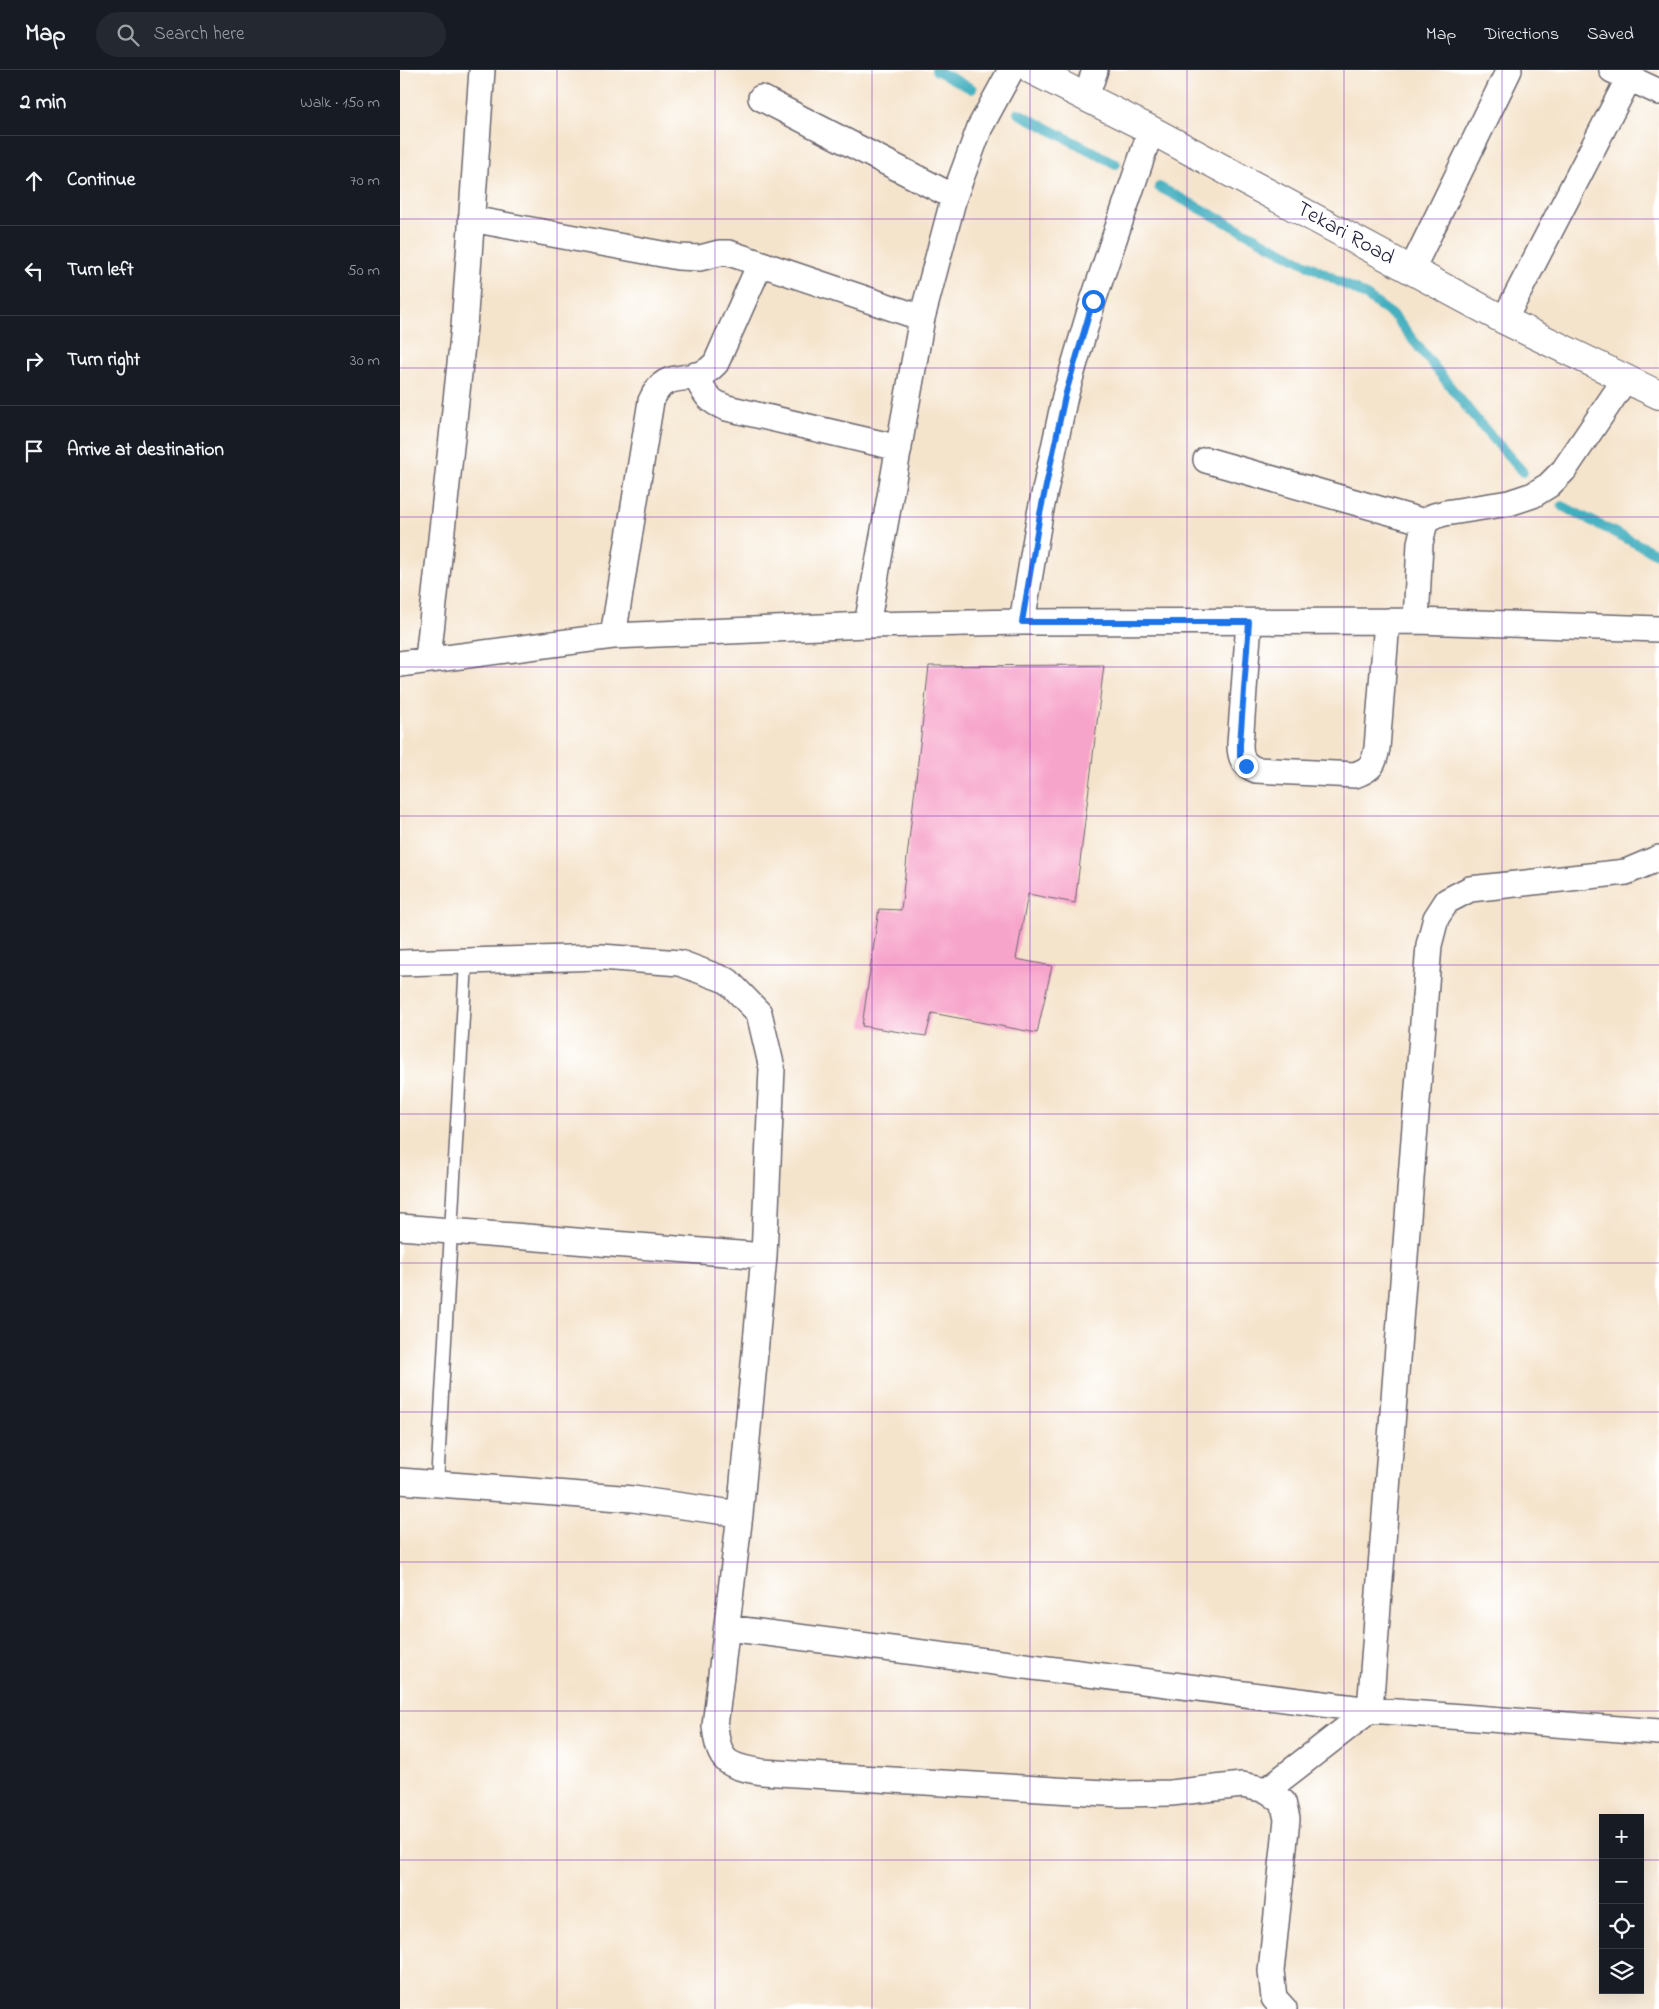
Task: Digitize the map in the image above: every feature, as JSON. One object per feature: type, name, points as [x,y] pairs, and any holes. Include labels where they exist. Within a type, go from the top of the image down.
[{"type":"highway","name":"Tekari Road","points":[[1032,70],[1151,130],[1504,320],[1659,395]]},
{"type":"street","points":[[428,659],[464,327],[482,70]]},
{"type":"street","points":[[867,626],[922,318],[954,197],[980,127],[1011,70]]},
{"type":"street","points":[[1086,97],[1095,70]]},
{"type":"street","points":[[1411,271],[1509,70]]},
{"type":"street","points":[[1504,320],[1620,74],[1659,92]]},
{"type":"street","points":[[761,98],[954,197]]},
{"type":"street","points":[[1022,622],[1040,514],[1065,396],[1093,301],[1151,130]]},
{"type":"street","points":[[471,219],[678,257],[700,258],[719,253],[729,253],[922,318]]},
{"type":"street","points":[[614,636],[651,401],[656,390],[663,382],[673,378],[706,372],[720,356],[760,264]]},
{"type":"street","points":[[695,375],[705,393],[714,403],[721,406],[899,448]]},
{"type":"street","points":[[1416,621],[1420,543],[1425,522],[1434,516],[1445,513],[1509,503],[1533,495],[1549,485],[1564,470],[1626,378]]},
{"type":"street","points":[[1206,460],[1425,522]]},
{"type":"street","points":[[1249,622],[1240,744],[1240,756],[1246,766],[1256,770],[1355,775],[1367,771],[1374,761],[1377,748],[1387,621]]},
{"type":"street","points":[[400,664],[614,636],[867,626],[1022,622],[1416,621],[1659,630]]},
{"type":"street","points":[[1267,1790],[1370,1710],[1429,945],[1436,918],[1447,901],[1470,889],[1626,872],[1659,858]]},
{"type":"street","points":[[400,964],[601,957],[680,963],[728,981],[760,1013],[772,1068],[764,1256],[740,1514],[715,1726],[717,1744],[724,1760],[739,1768],[762,1772],[1121,1794],[1171,1793],[1242,1785],[1267,1790],[1283,1802],[1287,1819],[1271,1971],[1274,1998],[1284,2009]]},
{"type":"street","points":[[400,1227],[764,1256]]},
{"type":"street","points":[[400,1481],[633,1499],[740,1514]]},
{"type":"street","points":[[726,1628],[1370,1710],[1659,1732]]},
{"type":"lane","points":[[437,1484],[466,962]]},
{"type":"building","points":[[1104,665],[1075,903],[1028,894],[1016,959],[1052,966],[1037,1033],[932,1013],[926,1036],[862,1026],[879,909],[901,910],[929,666]]},
{"type":"waterway","points":[[936,70],[972,89]]},
{"type":"waterway","points":[[1018,113],[1116,164]]},
{"type":"waterway","points":[[1159,187],[1365,295],[1394,316],[1476,419],[1523,472]]},
{"type":"waterway","points":[[1562,506],[1659,555]]},
{"type":"route","points":[[1093,301],[1065,396],[1040,514],[1022,622],[1249,622],[1240,744],[1240,756],[1246,766]]}]
